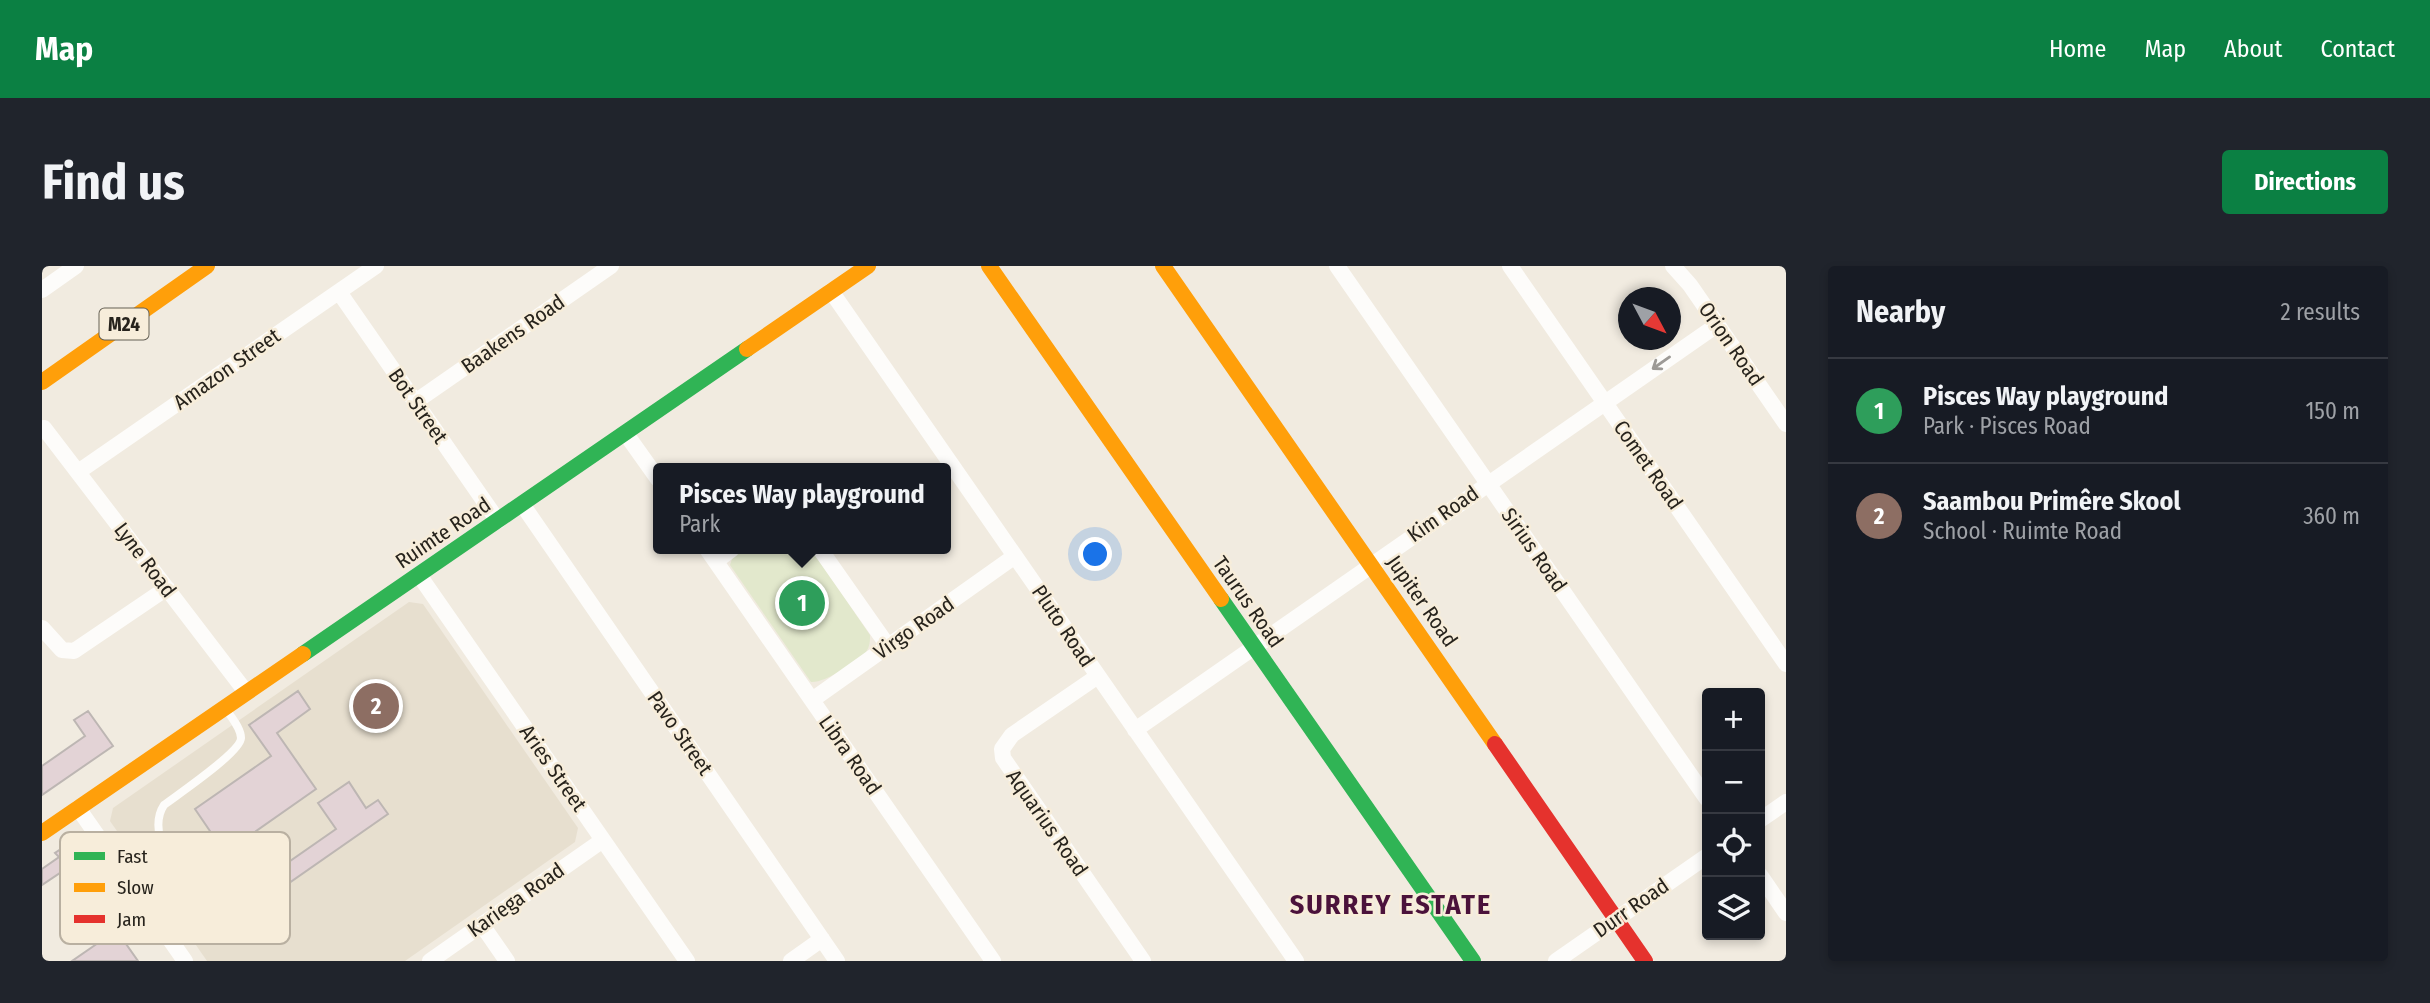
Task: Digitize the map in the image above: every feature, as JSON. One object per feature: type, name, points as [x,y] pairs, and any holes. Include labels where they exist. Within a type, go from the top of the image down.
[{"type":"street","points":[[42,290],[76,266]]},
{"type":"street","name":"M24","points":[[42,382],[207,266]]},
{"type":"street","name":"Amazon Street","points":[[78,472],[376,266]]},
{"type":"street","name":"Baakens Road","points":[[415,402],[611,266]]},
{"type":"street","name":"Ruimte Road","points":[[42,833],[868,266]]},
{"type":"street","name":"Taurus Road","points":[[989,266],[1473,961]]},
{"type":"street","name":"Jupiter Road","points":[[1163,266],[1645,961]]},
{"type":"street","name":"Sirius Road","points":[[1337,266],[1702,792]]},
{"type":"street","name":"Comet Road","points":[[1510,266],[1786,664]]},
{"type":"street","name":"Orion Road","points":[[1673,266],[1786,424]]},
{"type":"street","name":"Pluto Road","points":[[831,291],[950,463]]},
{"type":"street","name":"Bot Street","points":[[339,292],[498,521]]},
{"type":"street","name":"Kim Road","points":[[1135,730],[1717,325]]},
{"type":"street","name":"Lyne Road","points":[[44,428],[246,692]]},
{"type":"street","points":[[626,434],[653,471]]},
{"type":"street","name":"Pluto Road","points":[[951,464],[1296,961]]},
{"type":"street","name":"Pavo Street","points":[[522,504],[837,961]]},
{"type":"street","points":[[824,554],[888,646]]},
{"type":"street","name":"Libra Road","points":[[711,555],[993,961]]},
{"type":"street","name":"Virgo Road","points":[[812,700],[1015,556]]},
{"type":"street","name":"Aries Street","points":[[419,575],[687,961]]},
{"type":"street","points":[[42,628],[62,650],[74,651],[167,588]]},
{"type":"street","name":"Aquarius Road","points":[[1098,676],[1012,735],[1002,749],[1003,758],[1143,961]]},
{"type":"street","points":[[1765,817],[1786,802]]},
{"type":"street","points":[[78,808],[94,832]]},
{"type":"street","name":"Kariega Road","points":[[430,961],[603,840]]},
{"type":"street","name":"Durr Road","points":[[1556,961],[1702,859]]},
{"type":"street","points":[[1761,877],[1786,913]]},
{"type":"street","points":[[482,925],[507,961]]},
{"type":"street","points":[[791,961],[822,939]]},
{"type":"street","points":[[170,944],[181,960]]},
{"type":"lane","points":[[160,832],[159,813],[164,805],[211,770],[240,743],[240,732],[224,706]]},
{"type":"shaded area","points":[[409,602],[423,604],[578,828],[575,842],[405,961],[207,961],[195,944],[290,944],[290,832],[118,832],[110,821],[113,808]]},
{"type":"green space","points":[[734,554],[814,554],[870,635],[866,652],[840,671],[811,682],[730,565]]},
{"type":"building","points":[[298,691],[310,709],[277,733],[316,789],[255,832],[211,832],[195,809],[271,756],[249,725]]},
{"type":"building","points":[[88,711],[113,746],[42,795],[42,766],[85,736],[74,720]]},
{"type":"building","points":[[349,782],[366,808],[378,800],[388,814],[290,882],[290,861],[336,829],[318,803]]},
{"type":"building","points":[[60,850],[60,873],[42,885],[42,869],[59,857],[55,853]]},
{"type":"building","points":[[97,944],[126,944],[138,961],[72,961]]},
{"type":"traffic: fast","points":[[303,654],[747,349]]},
{"type":"traffic: fast","points":[[1221,599],[1473,961]]},
{"type":"traffic: slow","points":[[42,382],[207,266]]},
{"type":"traffic: slow","points":[[747,349],[868,266]]},
{"type":"traffic: slow","points":[[989,266],[1221,599]]},
{"type":"traffic: slow","points":[[1163,266],[1495,744]]},
{"type":"traffic: slow","points":[[42,833],[303,654]]},
{"type":"traffic: jam","points":[[1495,744],[1645,961]]},
{"type":"place","name":"Pisces Way playground","points":[[802,603]]},
{"type":"place","name":"Saambou Primêre Skool","points":[[376,706]]},
{"type":"district","name":"SURREY ESTATE","points":[[1391,904]]}]
